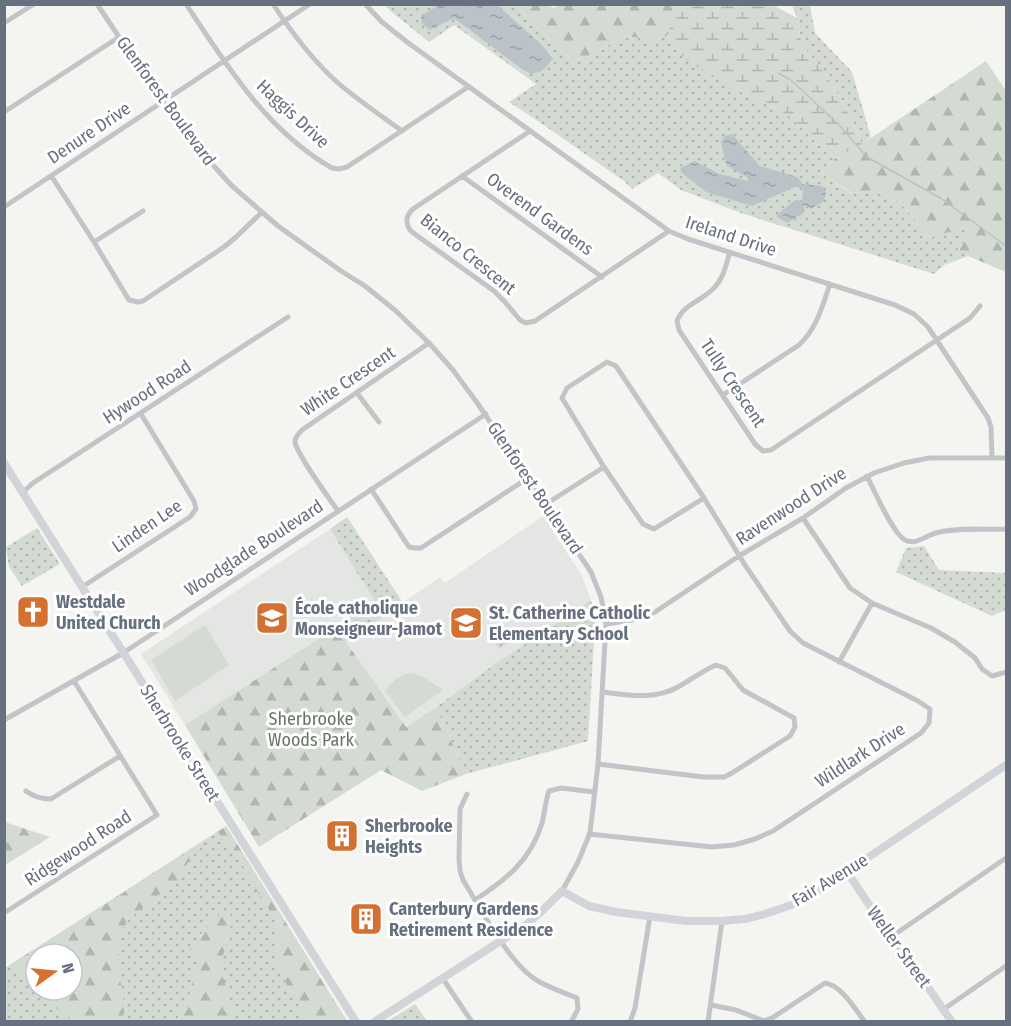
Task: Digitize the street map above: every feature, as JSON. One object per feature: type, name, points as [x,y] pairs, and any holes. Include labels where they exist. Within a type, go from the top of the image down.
[{"type":"street","points":[[4,23],[34,4]]},
{"type":"street","name":"Glenforest Boulevard","points":[[97,4],[162,101],[216,170],[261,213],[365,286],[396,311],[453,370],[486,414],[591,572],[601,597],[606,624],[598,764],[589,834],[578,862],[561,891],[534,918],[374,1022]]},
{"type":"street","name":"Haggis Drive","points":[[186,4],[245,90],[299,145],[332,168],[339,170],[347,167],[468,87]]},
{"type":"street","points":[[273,4],[306,50],[332,78],[402,131]]},
{"type":"street","name":"Denure Drive","points":[[4,207],[310,4]]},
{"type":"street","name":"Ireland Drive","points":[[365,4],[394,33],[669,231],[906,309],[923,321],[988,418],[991,427],[992,458]]},
{"type":"street","points":[[4,112],[119,37]]},
{"type":"street","name":"Bianco Crescent","points":[[530,131],[412,209],[407,216],[407,225],[412,232],[494,291],[520,320],[526,323],[535,321],[669,231]]},
{"type":"street","name":"Overend Gardens","points":[[462,176],[602,277]]},
{"type":"street","points":[[52,177],[129,300],[138,302],[143,301],[224,247],[261,213]]},
{"type":"street","points":[[94,242],[143,211]]},
{"type":"street","name":"Tully Crescent","points":[[730,252],[717,285],[708,294],[681,312],[677,321],[679,330],[755,444],[763,451],[771,450],[937,340]]},
{"type":"street","points":[[723,395],[799,345],[808,336],[818,319],[830,284]]},
{"type":"street","points":[[937,340],[970,318],[980,306]]},
{"type":"street","name":"Hywood Road","points":[[23,492],[33,483],[288,317]]},
{"type":"street","name":"White Crescent","points":[[338,511],[301,456],[295,442],[297,435],[429,344]]},
{"type":"street","name":"Wildlark Drive","points":[[589,834],[712,847],[734,845],[755,839],[773,831],[921,733],[929,723],[930,709],[918,700],[839,662],[804,643],[790,631],[704,498],[616,366],[607,362],[598,366],[567,388],[562,398],[604,467],[643,524],[654,529],[704,498]]},
{"type":"street","points":[[357,393],[379,422]]},
{"type":"street","name":"Linden Lee","points":[[82,587],[190,517],[196,509],[194,501],[141,414]]},
{"type":"street","name":"Woodglade Boulevard","points":[[4,720],[123,653],[486,414]]},
{"type":"street","name":"Ravenwood Drive","points":[[606,624],[638,619],[655,612],[867,476],[895,465],[920,459],[1006,458]]},
{"type":"street","name":"Sherbrooke Street","points":[[4,463],[356,1022]]},
{"type":"street","points":[[546,504],[604,467]]},
{"type":"street","points":[[867,476],[892,525],[900,537],[906,541],[917,541],[933,533],[944,531],[1006,529]]},
{"type":"street","points":[[371,489],[409,547],[421,548],[528,478]]},
{"type":"street","points":[[803,518],[850,588],[872,603],[931,628],[955,642],[992,676],[1006,672]]},
{"type":"street","points":[[839,662],[872,603]]},
{"type":"street","points":[[598,764],[703,777],[723,777],[790,736],[795,727],[794,718],[743,690],[725,668],[716,665],[661,694],[642,696],[603,692]]},
{"type":"street","name":"Ridgewood Road","points":[[4,913],[157,815],[74,681]]},
{"type":"street","points":[[26,790],[33,796],[51,799],[120,756]]},
{"type":"street","name":"Fair Avenue","points":[[561,891],[589,906],[616,912],[687,921],[745,919],[765,914],[797,903],[1006,765]]},
{"type":"street","points":[[476,900],[500,883],[525,858],[542,821],[549,790],[561,788],[594,792]]},
{"type":"street","points":[[467,794],[460,808],[460,871],[463,880],[501,941],[525,972],[577,998],[578,1009],[571,1022]]},
{"type":"street","points":[[891,937],[1006,858]]},
{"type":"street","name":"Weller Street","points":[[847,872],[952,1022]]},
{"type":"street","points":[[630,1022],[635,1008],[650,916]]},
{"type":"street","points":[[708,1022],[722,921]]},
{"type":"street","points":[[944,1009],[1006,966]]},
{"type":"street","points":[[442,979],[472,1022]]},
{"type":"street","points":[[711,1005],[736,1010],[764,1021],[825,984],[833,984],[865,1022]]},
{"type":"shaded area","name":"St. Catherine Catholic Elementary School","points":[[543,516],[581,574],[591,600],[406,727],[346,642],[440,577],[445,583]]},
{"type":"shaded area","name":"École catholique Monseigneur-Jamot","points":[[330,529],[374,600],[323,636],[185,725],[141,654]]},
{"type":"green space","points":[[561,4],[674,4],[678,6],[667,36],[654,40],[625,36],[581,60],[565,55],[515,5],[547,5],[554,8]]},
{"type":"green space","points":[[384,5],[515,5],[565,55],[581,60],[625,36],[654,40],[667,36],[684,58],[741,92],[787,114],[834,159],[821,173],[851,193],[877,191],[900,203],[931,237],[964,228],[971,233],[958,249],[968,256],[944,265],[934,274],[741,213],[681,190],[658,173],[632,189],[624,181],[509,102],[536,84],[454,25],[429,42]]},
{"type":"green space","points":[[674,5],[773,5],[797,18],[802,45],[826,75],[844,104],[862,144],[834,159],[787,114],[711,76],[684,58],[667,36],[677,6]]},
{"type":"green space","points":[[792,5],[810,5],[815,33],[852,72],[871,137],[862,144],[844,104],[826,75],[802,45]]},
{"type":"green space","points":[[986,61],[1006,91],[1006,272],[968,256],[958,249],[971,233],[964,228],[931,237],[900,203],[877,191],[852,193],[821,173],[834,159],[862,144]]},
{"type":"green space","points":[[347,517],[403,603],[346,642],[341,635],[323,636],[374,600],[330,529]]},
{"type":"green space","points":[[37,528],[60,564],[22,586],[9,567],[6,547]]},
{"type":"green space","points":[[924,546],[939,570],[1006,573],[1006,610],[992,616],[896,572],[906,548]]},
{"type":"green space","points":[[591,600],[595,622],[588,741],[466,774],[436,707],[498,662]]},
{"type":"green space","points":[[495,624],[508,643],[499,649],[486,630]]},
{"type":"green space","points":[[205,625],[229,665],[175,701],[151,660]]},
{"type":"green space","name":"Sherbrooke Woods Park","points":[[341,635],[406,727],[436,707],[466,774],[422,791],[381,770],[259,847],[185,725],[323,636]]},
{"type":"green space","points":[[411,673],[422,676],[443,690],[405,717],[385,691],[396,679]]},
{"type":"green space","points":[[4,820],[8,823],[50,837],[5,865]]},
{"type":"green space","points":[[226,826],[347,1021],[5,1022],[5,968],[24,956],[24,1002],[84,1002],[84,942],[45,942]]},
{"type":"green space","points":[[226,826],[347,1021],[302,1021],[298,1003],[288,989],[283,971],[276,961],[278,941],[275,918],[256,890],[250,876],[218,832]]},
{"type":"green space","points":[[210,838],[212,840],[191,857],[186,873],[130,918],[122,929],[119,952],[124,1021],[75,1021],[50,1002],[84,1002],[84,942],[46,942]]},
{"type":"green space","points":[[224,911],[230,913],[231,926],[222,971],[236,1021],[176,1021],[189,996],[199,956],[189,949],[212,920]]},
{"type":"green space","points":[[24,956],[24,976],[11,964]]},
{"type":"green space","points":[[415,1004],[427,1021],[388,1021]]},
{"type":"water","points":[[439,5],[497,5],[541,44],[553,59],[542,71],[531,74],[454,18],[430,30],[422,23],[421,16]]},
{"type":"water","points":[[732,134],[760,166],[797,177],[803,184],[822,186],[826,192],[824,201],[811,209],[804,205],[805,212],[787,223],[776,216],[795,200],[802,201],[803,188],[795,187],[752,206],[706,192],[682,173],[680,168],[695,161],[719,174],[748,181],[747,177],[727,166],[721,141],[725,136]]},
{"type":"waterway","points":[[778,73],[791,80],[841,127],[867,157],[942,199],[1006,246]]},
{"type":"place","name":"Westdale United Church","points":[[33,612]]},
{"type":"place","name":"École catholique Monseigneur-Jamot","points":[[272,618]]},
{"type":"place","name":"St. Catherine Catholic Elementary School","points":[[466,623]]},
{"type":"place","name":"Sherbrooke Heights","points":[[342,836]]},
{"type":"place","name":"Canterbury Gardens Retirement Residence","points":[[366,919]]}]
